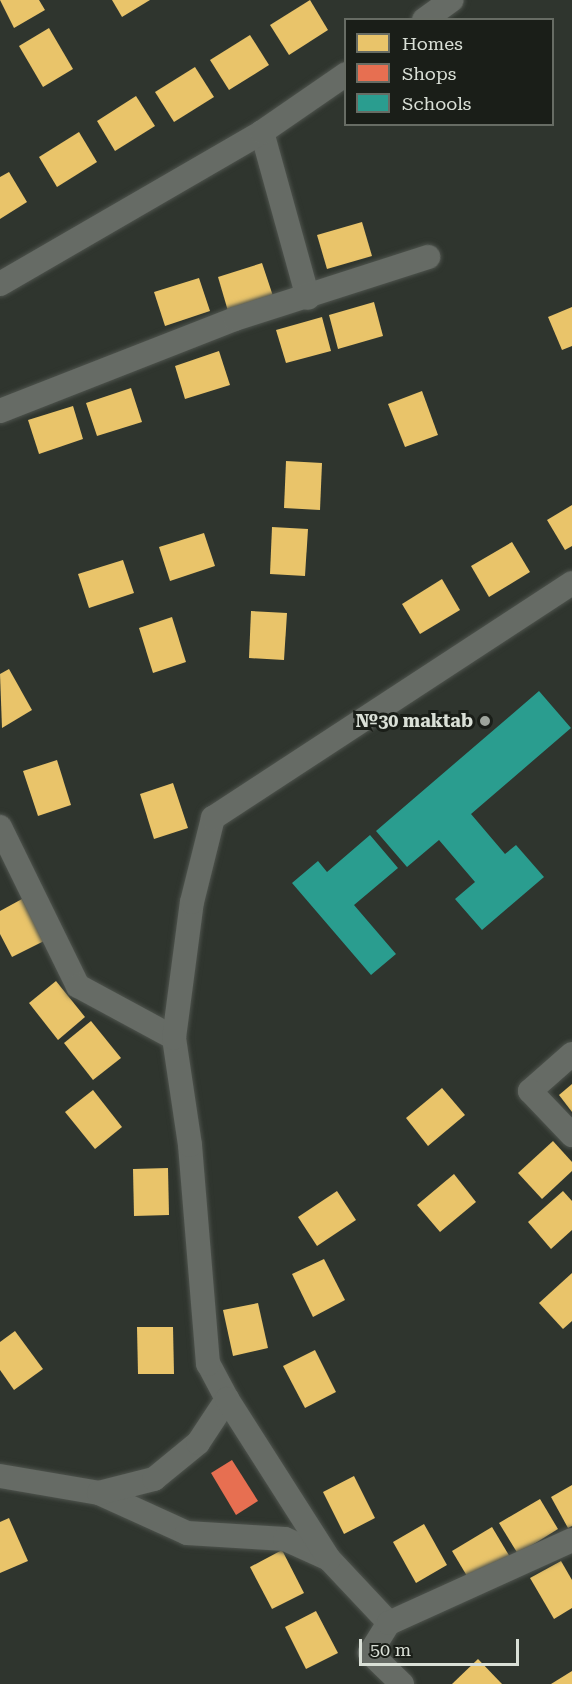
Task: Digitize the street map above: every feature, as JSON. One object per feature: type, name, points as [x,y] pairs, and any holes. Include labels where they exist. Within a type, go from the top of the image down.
[{"type":"street","points":[[427,18],[452,0]]},
{"type":"street","points":[[0,284],[262,132],[344,75]]},
{"type":"street","points":[[262,132],[308,298]]},
{"type":"street","points":[[0,411],[235,319],[308,298],[428,257]]},
{"type":"street","points":[[389,1623],[329,1559],[227,1399],[208,1364],[190,1145],[174,1038],[192,902],[213,818],[572,583]]},
{"type":"street","points":[[0,827],[78,986],[174,1038]]},
{"type":"street","points":[[572,1054],[530,1090],[572,1135]]},
{"type":"street","points":[[99,1492],[154,1479],[198,1443],[227,1399]]},
{"type":"street","points":[[0,1476],[99,1492],[187,1533],[285,1539],[329,1559]]},
{"type":"street","points":[[402,1684],[370,1653],[389,1623],[572,1540]]},
{"type":"building: Homes","points":[[0,0],[39,0],[45,10],[14,28]]},
{"type":"building: Homes","points":[[112,0],[150,0],[122,17]]},
{"type":"building: Homes","points":[[310,0],[328,30],[289,55],[270,25]]},
{"type":"building: Homes","points":[[49,28],[73,69],[43,87],[19,46]]},
{"type":"building: Homes","points":[[250,35],[269,65],[229,90],[210,60]]},
{"type":"building: Homes","points":[[195,67],[214,97],[174,122],[155,92]]},
{"type":"building: Homes","points":[[136,96],[155,126],[115,151],[97,121]]},
{"type":"building: Homes","points":[[79,132],[97,162],[57,187],[39,157]]},
{"type":"building: Homes","points":[[9,172],[27,202],[0,219],[0,177]]},
{"type":"building: Homes","points":[[362,222],[372,256],[327,269],[317,235]]},
{"type":"building: Homes","points":[[262,263],[273,296],[228,311],[218,277]]},
{"type":"building: Homes","points":[[199,278],[210,311],[165,326],[154,292]]},
{"type":"building: Homes","points":[[374,302],[383,336],[338,349],[329,315]]},
{"type":"building: Homes","points":[[572,307],[572,346],[562,350],[548,317]]},
{"type":"building: Homes","points":[[322,317],[331,351],[286,363],[276,330]]},
{"type":"building: Homes","points":[[219,351],[230,385],[185,399],[175,366]]},
{"type":"building: Homes","points":[[131,388],[142,422],[97,436],[86,403]]},
{"type":"building: Homes","points":[[422,391],[438,435],[405,447],[388,404]]},
{"type":"building: Homes","points":[[73,406],[83,439],[39,454],[28,420]]},
{"type":"building: Homes","points":[[286,461],[322,463],[320,510],[284,508]]},
{"type":"building: Homes","points":[[572,505],[572,546],[565,550],[547,520]]},
{"type":"building: Homes","points":[[272,527],[308,529],[305,576],[270,574]]},
{"type":"building: Homes","points":[[204,533],[215,566],[170,581],[159,547]]},
{"type":"building: Homes","points":[[512,542],[530,572],[489,597],[471,566]]},
{"type":"building: Homes","points":[[123,560],[134,593],[89,608],[78,574]]},
{"type":"building: Homes","points":[[442,579],[460,610],[420,634],[402,604]]},
{"type":"building: Homes","points":[[251,611],[287,613],[284,660],[249,658]]},
{"type":"building: Homes","points":[[172,617],[186,662],[153,673],[139,628]]},
{"type":"building: Homes","points":[[9,669],[32,710],[2,728],[0,674]]},
{"type":"building: Homes","points":[[57,760],[71,805],[38,816],[23,771]]},
{"type":"building: Homes","points":[[173,783],[188,828],[154,839],[140,794]]},
{"type":"building: Homes","points":[[22,899],[44,941],[12,957],[0,934],[0,911]]},
{"type":"building: Homes","points":[[56,981],[85,1017],[58,1040],[29,1003]]},
{"type":"building: Homes","points":[[91,1021],[121,1058],[93,1080],[64,1043]]},
{"type":"building: Homes","points":[[572,1084],[572,1112],[559,1095]]},
{"type":"building: Homes","points":[[442,1088],[465,1115],[428,1146],[406,1118]]},
{"type":"building: Homes","points":[[93,1090],[122,1127],[95,1149],[65,1112]]},
{"type":"building: Homes","points":[[553,1141],[572,1162],[572,1171],[542,1199],[518,1173]]},
{"type":"building: Homes","points":[[168,1168],[169,1215],[134,1216],[133,1169]]},
{"type":"building: Homes","points":[[454,1174],[476,1202],[440,1232],[417,1205]]},
{"type":"building: Homes","points":[[337,1191],[356,1220],[317,1246],[298,1217]]},
{"type":"building: Homes","points":[[563,1191],[572,1201],[572,1230],[551,1249],[528,1222]]},
{"type":"building: Homes","points":[[324,1259],[345,1300],[313,1317],[292,1274]]},
{"type":"building: Homes","points":[[572,1273],[572,1321],[563,1329],[539,1303]]},
{"type":"building: Homes","points":[[258,1303],[268,1348],[233,1356],[223,1310]]},
{"type":"building: Homes","points":[[137,1327],[173,1327],[174,1374],[138,1374]]},
{"type":"building: Homes","points":[[15,1331],[43,1369],[14,1390],[0,1370],[0,1342]]},
{"type":"building: Homes","points":[[315,1350],[336,1392],[305,1408],[283,1366]]},
{"type":"building: Homes","points":[[354,1476],[375,1518],[344,1534],[323,1492]]},
{"type":"building: Homes","points":[[572,1485],[572,1526],[568,1528],[551,1497]]},
{"type":"building: Homes","points":[[540,1499],[558,1529],[518,1554],[499,1523]]},
{"type":"building: Homes","points":[[9,1518],[28,1561],[0,1573],[0,1522]]},
{"type":"building: Homes","points":[[424,1524],[447,1565],[416,1583],[393,1542]]},
{"type":"building: Homes","points":[[492,1527],[510,1557],[470,1581],[452,1551]]},
{"type":"building: Homes","points":[[282,1550],[304,1593],[272,1609],[250,1567]]},
{"type":"building: Homes","points":[[561,1561],[572,1580],[572,1608],[554,1619],[530,1578]]},
{"type":"building: Homes","points":[[316,1611],[338,1653],[306,1669],[285,1627]]},
{"type":"building: Homes","points":[[478,1659],[502,1684],[452,1684]]},
{"type":"building: Homes","points":[[572,1671],[572,1684],[551,1684]]},
{"type":"building: Shops","points":[[232,1460],[258,1501],[236,1515],[211,1473]]},
{"type":"building: Schools","points":[[539,691],[571,728],[471,814],[505,854],[516,845],[544,877],[482,930],[455,899],[475,882],[439,840],[407,867],[376,831]]},
{"type":"building: Schools","points":[[370,835],[398,868],[354,905],[396,954],[371,975],[292,883],[318,861],[327,872]]},
{"type":"place","name":"№30 maktab","points":[[485,721]]}]
